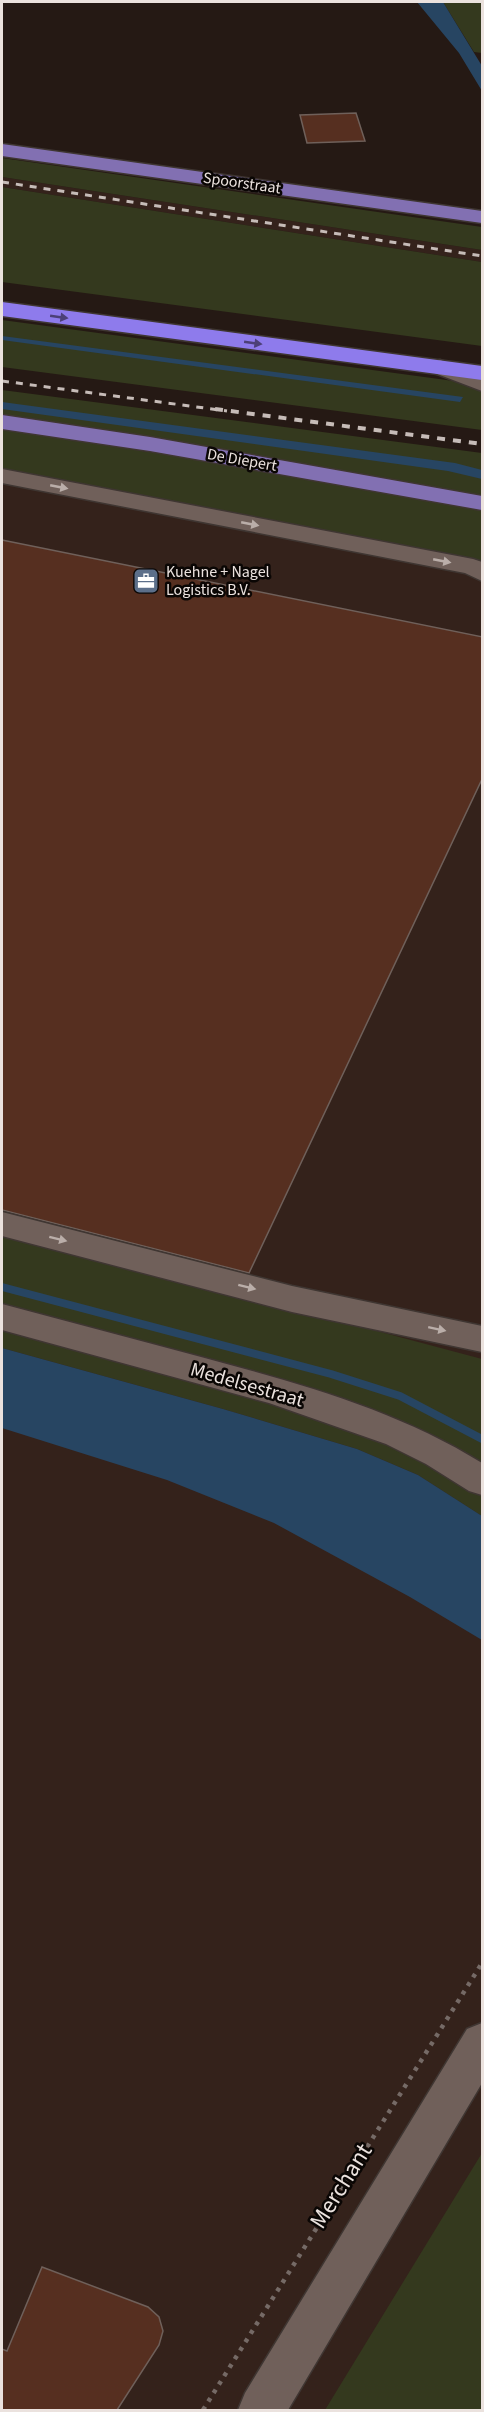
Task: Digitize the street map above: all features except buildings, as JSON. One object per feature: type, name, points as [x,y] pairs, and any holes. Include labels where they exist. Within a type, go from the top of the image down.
[{"type":"highway","points":[[2,291],[483,354]]},
{"type":"highway","points":[[2,309],[483,373]]},
{"type":"main road","name":"Spoorstraat","points":[[2,150],[483,217]]},
{"type":"main road","name":"De Diepert","points":[[2,422],[160,446],[483,503]]},
{"type":"street","points":[[440,367],[483,384]]},
{"type":"street","points":[[2,476],[473,567],[483,573]]},
{"type":"street","points":[[2,1224],[292,1299],[483,1339]]},
{"type":"street","name":"Medelsestraat","points":[[2,1317],[273,1390],[399,1434],[440,1454],[483,1481]]},
{"type":"street","points":[[262,2410],[483,2044]]},
{"type":"path","name":"Merchant","points":[[203,2410],[391,2106],[483,1964]]},
{"type":"shaded area","points":[[2,177],[482,250],[482,262],[2,187]]},
{"type":"shaded area","points":[[2,435],[482,524],[482,2410],[2,2410]]},
{"type":"green space","points":[[443,2],[482,2],[482,53],[474,52]]},
{"type":"green space","points":[[2,158],[482,227],[482,250],[2,177]]},
{"type":"green space","points":[[2,187],[482,262],[482,346],[2,282]]},
{"type":"green space","points":[[2,320],[476,384],[482,387],[482,430],[2,367]]},
{"type":"green space","points":[[2,390],[482,453],[482,496],[284,460],[2,417]]},
{"type":"green space","points":[[2,429],[252,468],[482,509],[482,564],[2,470]]},
{"type":"green space","points":[[2,1231],[482,1359],[482,1470],[448,1449],[264,1378],[2,1307]]},
{"type":"green space","points":[[2,1325],[282,1402],[352,1425],[441,1467],[482,1492],[482,1516],[418,1475],[357,1449],[223,1409],[2,1348]]},
{"type":"green space","points":[[482,2153],[482,2410],[325,2410]]},
{"type":"water","points":[[417,2],[443,2],[482,66],[482,91],[459,53]]},
{"type":"water","points":[[2,336],[463,397],[460,402],[2,340]]},
{"type":"water","points":[[2,402],[455,463],[482,470],[482,479],[448,471],[2,409]]},
{"type":"water","points":[[2,1348],[223,1409],[357,1449],[418,1475],[482,1516],[482,1640],[410,1597],[274,1523],[167,1480],[2,1428]]},
{"type":"waterway","points":[[2,1287],[331,1374],[400,1396],[482,1439]]},
{"type":"railway","points":[[2,182],[482,256]]},
{"type":"railway","points":[[2,381],[227,411]]},
{"type":"railway","points":[[215,409],[482,444]]},
{"type":"place","name":"Kuehne + Nagel Logistics B.V.","points":[[146,581]]}]
